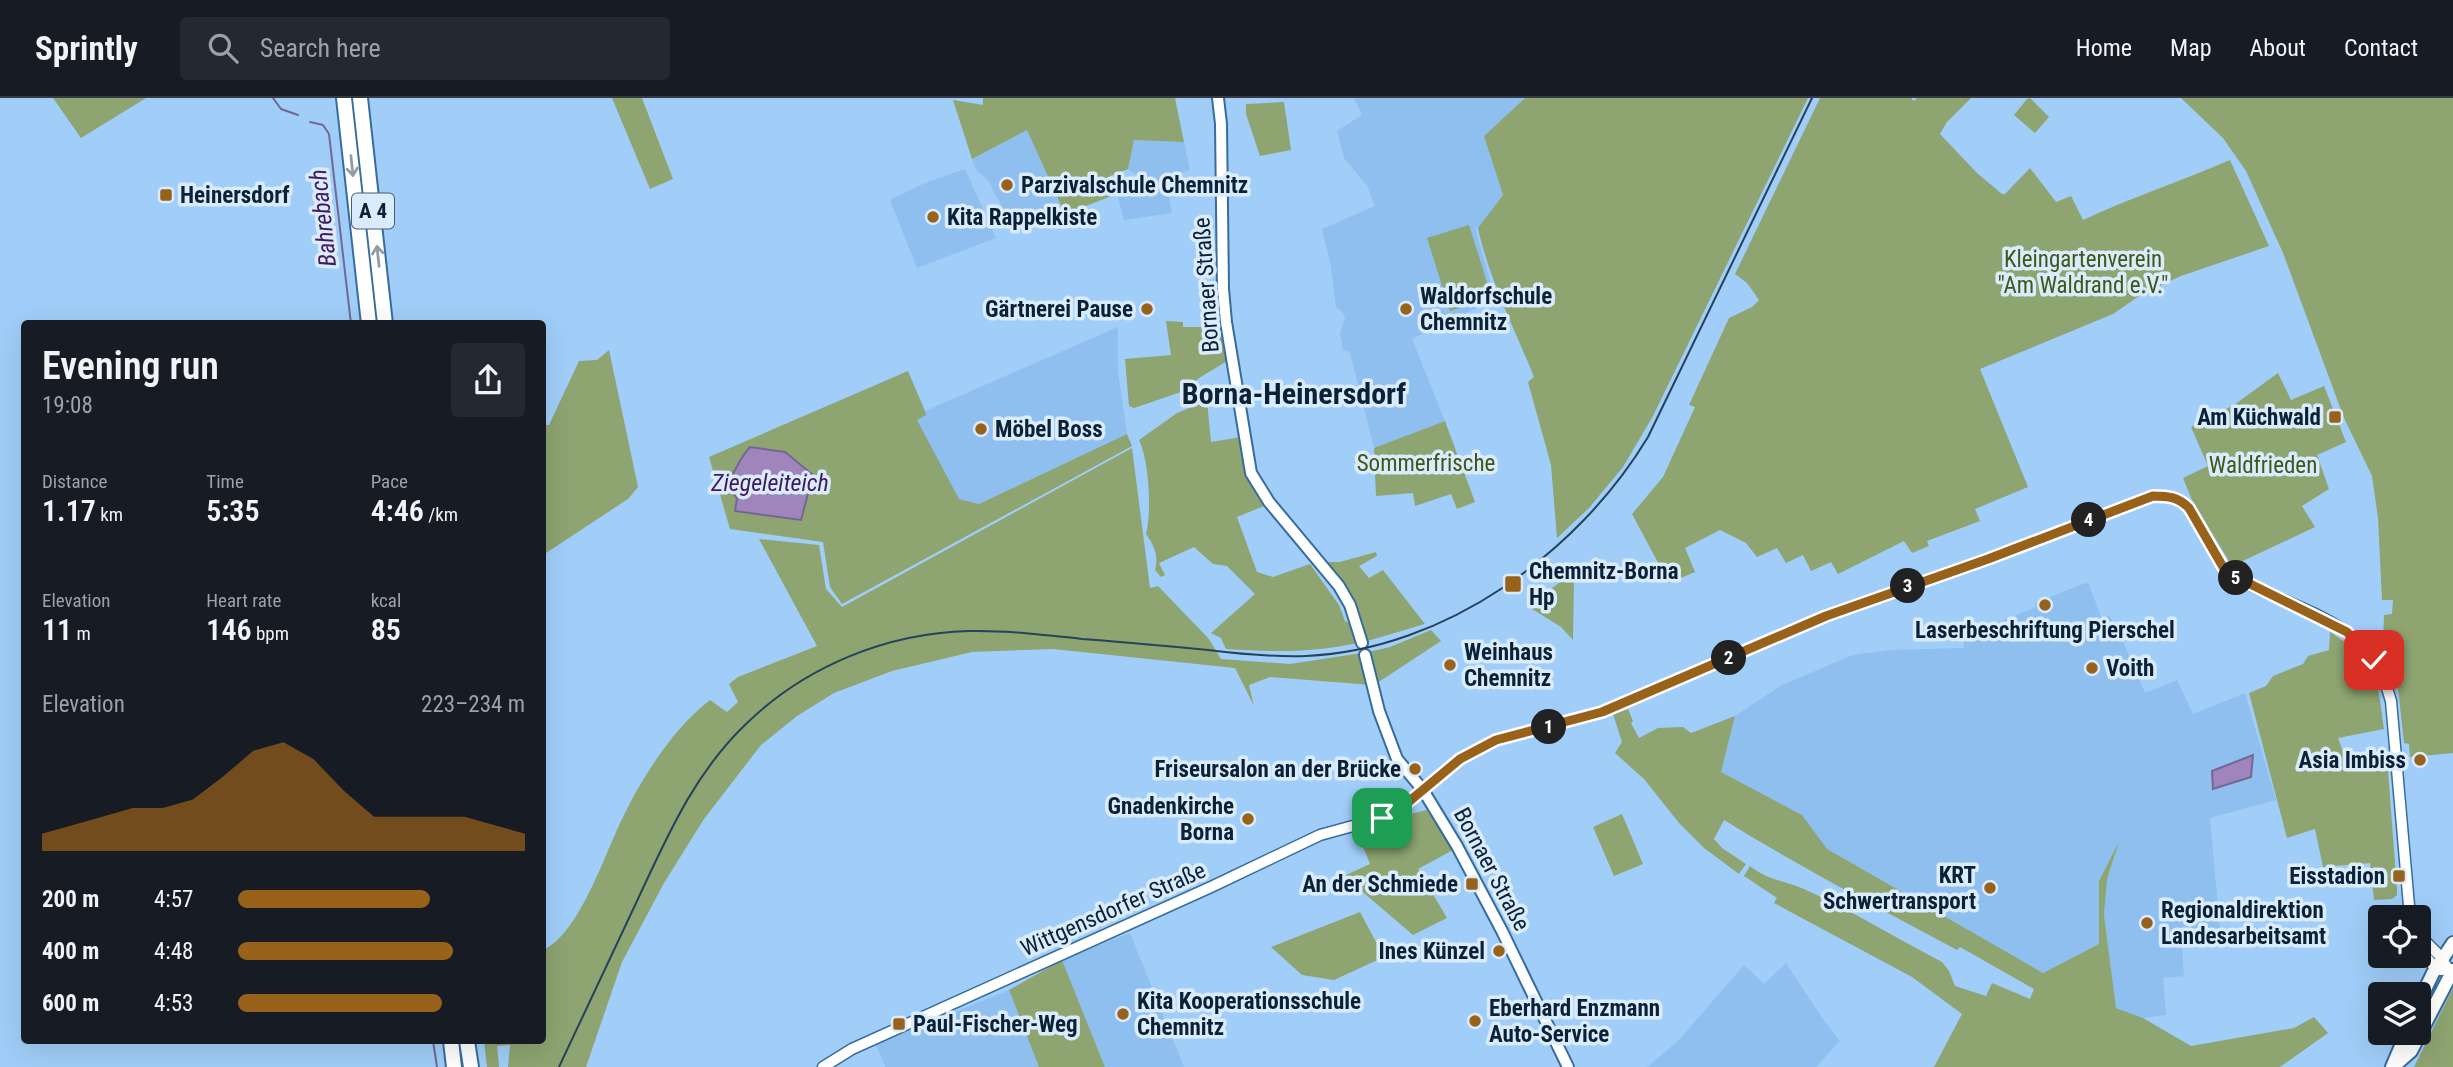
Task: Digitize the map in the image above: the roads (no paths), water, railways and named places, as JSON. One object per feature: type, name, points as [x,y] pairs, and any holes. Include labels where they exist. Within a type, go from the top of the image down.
[{"type":"highway","name":"A 4","points":[[344,98],[369,320]]},
{"type":"highway","name":"A 4","points":[[360,98],[385,320]]},
{"type":"highway","points":[[451,1044],[454,1067]]},
{"type":"highway","points":[[467,1044],[471,1067]]},
{"type":"main road","name":"Bornaer Straße","points":[[1218,98],[1226,322],[1251,473],[1269,502],[1339,586],[1350,605],[1362,643]]},
{"type":"main road","name":"Bornaer Straße","points":[[1365,655],[1392,749],[1399,764],[1423,790],[1457,846],[1568,1067]]},
{"type":"main road","points":[[2430,982],[2453,941]]},
{"type":"main road","points":[[2393,1067],[2411,1051],[2452,972]]},
{"type":"main road","points":[[2393,1067],[2402,1045]]},
{"type":"street","name":"Wittgensdorfer Straße","points":[[823,1067],[852,1049],[1320,835],[1382,818],[1406,804],[1460,759],[1496,740],[1602,712],[1826,616],[1988,559],[2153,496],[2181,500],[2189,508],[2223,567],[2232,575],[2347,632],[2368,650],[2379,667],[2391,701],[2409,905]]},
{"type":"street","points":[[2431,946],[2453,941]]},
{"type":"street","points":[[2431,955],[2452,972]]},
{"type":"water","name":"Ziegeleiteich","points":[[750,447],[785,452],[813,475],[801,520],[735,511],[737,498],[730,489],[730,483],[738,464]]},
{"type":"water","points":[[2253,755],[2251,777],[2213,789],[2212,771]]},
{"type":"waterway","name":"Bahrebach","points":[[273,98],[281,109],[298,115]]},
{"type":"waterway","name":"Bahrebach","points":[[310,122],[323,125],[329,134],[351,320]]},
{"type":"waterway","name":"Bahrebach","points":[[433,1044],[437,1067]]},
{"type":"railway","points":[[559,1067],[659,853],[697,784],[728,742],[747,723],[770,703],[822,669],[849,656],[908,638],[969,631],[1026,633],[1269,656],[1306,656],[1358,650],[1408,636],[1457,615],[1503,588],[1546,556],[1585,519],[1619,479],[1648,437],[1812,98]]},
{"type":"place","name":"Parzivalschule Chemnitz","points":[[1007,185]]},
{"type":"place","name":"Heinersdorf","points":[[166,195]]},
{"type":"place","name":"Kita Rappelkiste","points":[[933,217]]},
{"type":"place","name":"Gärtnerei Pause","points":[[1147,309]]},
{"type":"place","name":"Waldorfschule Chemnitz","points":[[1406,309]]},
{"type":"place","name":"Am Küchwald","points":[[2335,417]]},
{"type":"place","name":"Möbel Boss","points":[[981,429]]},
{"type":"place","name":"Chemnitz-Borna Hp","points":[[1513,584]]},
{"type":"place","name":"Laserbeschriftung Pierschel","points":[[2045,605]]},
{"type":"place","name":"Weinhaus Chemnitz","points":[[1450,665]]},
{"type":"place","name":"Voith","points":[[2092,668]]},
{"type":"place","name":"Asia Imbiss","points":[[2420,760]]},
{"type":"place","name":"Friseursalon an der Brücke","points":[[1415,769]]},
{"type":"place","name":"Gnadenkirche Borna","points":[[1248,819]]},
{"type":"place","name":"Eisstadion","points":[[2399,876]]},
{"type":"place","name":"An der Schmiede","points":[[1472,884]]},
{"type":"place","name":"KRT Schwertransport","points":[[1990,888]]},
{"type":"place","name":"Regionaldirektion Landesarbeitsamt","points":[[2147,923]]},
{"type":"place","name":"Ines Künzel","points":[[1499,951]]},
{"type":"place","name":"Kita Kooperationsschule Chemnitz","points":[[1123,1014]]},
{"type":"place","name":"Eberhard Enzmann Auto-Service","points":[[1475,1021]]},
{"type":"place","name":"Paul-Fischer-Weg","points":[[899,1024]]},
{"type":"district","name":"Borna-Heinersdorf","points":[[1294,394]]},
{"type":"park label","name":"Kleingartenverein \"Am Waldrand e.V.\"","points":[[2083,272]]},
{"type":"park label","name":"Sommerfrische","points":[[1426,463]]},
{"type":"park label","name":"Waldfrieden","points":[[2263,465]]}]
